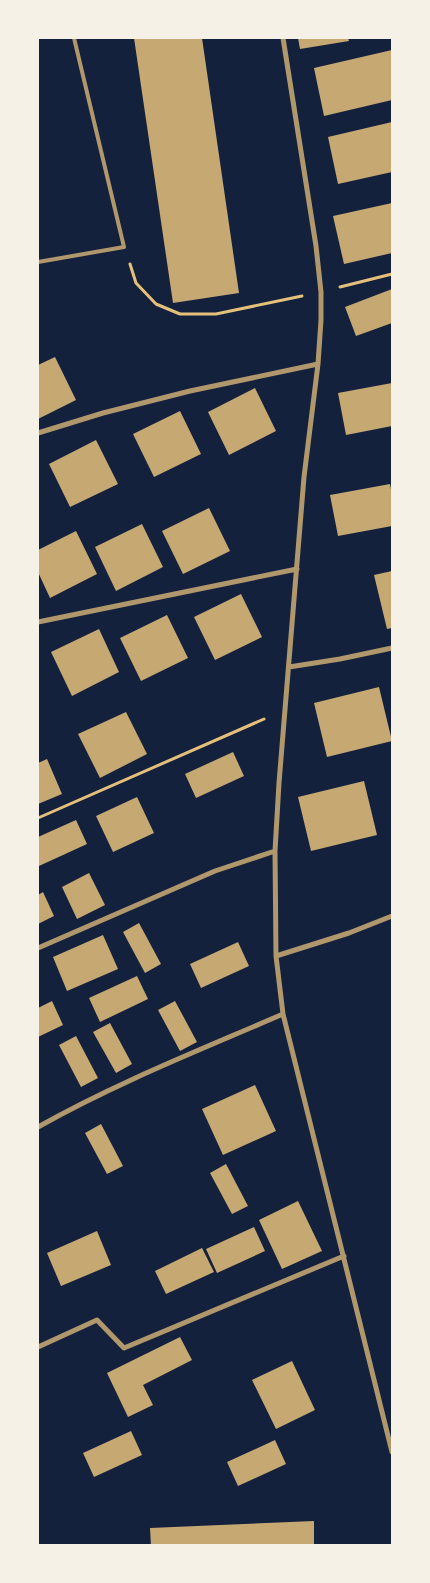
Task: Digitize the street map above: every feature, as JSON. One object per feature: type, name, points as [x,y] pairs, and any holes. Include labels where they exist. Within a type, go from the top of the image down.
[{"type":"street","points":[[283,38],[316,246],[321,320],[318,364],[304,477],[275,851],[276,956],[283,1014],[392,1452]]},
{"type":"street","points":[[38,433],[103,413],[190,391],[318,364]]},
{"type":"street","points":[[38,622],[297,569]]},
{"type":"street","points":[[289,667],[340,660],[392,648]]},
{"type":"street","points":[[38,948],[215,871],[275,851]]},
{"type":"street","points":[[276,956],[349,933],[392,916]]},
{"type":"street","points":[[38,1127],[120,1084],[283,1014]]},
{"type":"street","points":[[38,1347],[97,1320],[124,1348],[344,1256]]},
{"type":"lane","points":[[38,262],[124,247],[74,38]]},
{"type":"path","points":[[124,247],[136,283],[156,304],[180,314],[216,314],[320,292],[392,274]]},
{"type":"path","points":[[38,818],[285,710]]},
{"type":"building","points":[[134,38],[202,38],[239,293],[173,303]]},
{"type":"building","points":[[298,38],[348,38],[349,41],[300,49]]},
{"type":"building","points":[[392,50],[392,100],[324,116],[314,68]]},
{"type":"building","points":[[392,122],[392,172],[338,184],[328,137]]},
{"type":"building","points":[[392,203],[392,253],[344,264],[333,216]]},
{"type":"building","points":[[392,289],[392,323],[356,336],[345,307]]},
{"type":"building","points":[[55,357],[76,400],[38,419],[38,365]]},
{"type":"building","points":[[392,383],[392,426],[346,435],[338,393]]},
{"type":"building","points":[[255,388],[276,431],[229,455],[208,412]]},
{"type":"building","points":[[180,411],[201,454],[154,477],[133,434]]},
{"type":"building","points":[[96,440],[118,484],[70,507],[49,464]]},
{"type":"building","points":[[390,484],[392,526],[338,536],[330,495]]},
{"type":"building","points":[[209,508],[230,551],[183,574],[162,531]]},
{"type":"building","points":[[142,524],[163,567],[116,591],[95,547]]},
{"type":"building","points":[[76,531],[97,574],[50,598],[38,572],[38,550]]},
{"type":"building","points":[[392,571],[392,628],[387,629],[374,575]]},
{"type":"building","points":[[241,594],[262,637],[215,660],[194,617]]},
{"type":"building","points":[[167,615],[188,658],[141,681],[120,638]]},
{"type":"building","points":[[99,629],[119,672],[72,696],[51,652]]},
{"type":"building","points":[[379,687],[392,741],[327,757],[314,703]]},
{"type":"building","points":[[126,712],[147,754],[100,778],[78,734]]},
{"type":"building","points":[[233,752],[244,776],[196,798],[185,774]]},
{"type":"building","points":[[47,759],[62,794],[38,804],[38,763]]},
{"type":"building","points":[[364,781],[377,835],[311,851],[298,797]]},
{"type":"building","points":[[137,797],[154,833],[113,852],[96,816]]},
{"type":"building","points":[[76,820],[87,844],[39,866],[38,837]]},
{"type":"building","points":[[89,873],[105,905],[77,919],[62,887]]},
{"type":"building","points":[[43,892],[54,916],[38,924],[38,895]]},
{"type":"building","points":[[139,923],[161,964],[145,973],[123,932]]},
{"type":"building","points":[[103,935],[118,969],[67,991],[53,957]]},
{"type":"building","points":[[238,942],[249,966],[201,988],[190,964]]},
{"type":"building","points":[[137,976],[148,999],[100,1022],[89,998]]},
{"type":"building","points":[[52,1001],[63,1025],[38,1037],[38,1008]]},
{"type":"building","points":[[175,1001],[197,1042],[180,1051],[158,1010]]},
{"type":"building","points":[[110,1023],[132,1064],[116,1073],[93,1032]]},
{"type":"building","points":[[76,1036],[98,1078],[81,1087],[59,1045]]},
{"type":"building","points":[[255,1085],[276,1131],[223,1155],[202,1109]]},
{"type":"building","points":[[101,1124],[123,1166],[107,1174],[85,1133]]},
{"type":"building","points":[[226,1164],[248,1206],[232,1214],[210,1173]]},
{"type":"building","points":[[298,1201],[322,1251],[282,1269],[259,1220]]},
{"type":"building","points":[[254,1227],[265,1251],[217,1273],[206,1249]]},
{"type":"building","points":[[97,1231],[111,1265],[61,1286],[47,1253]]},
{"type":"building","points":[[202,1248],[214,1272],[166,1294],[155,1271]]},
{"type":"building","points":[[180,1337],[192,1360],[143,1385],[153,1405],[128,1417],[107,1373]]},
{"type":"building","points":[[292,1361],[315,1410],[276,1429],[252,1380]]},
{"type":"building","points":[[131,1431],[142,1455],[94,1477],[83,1453]]},
{"type":"building","points":[[275,1440],[286,1464],[238,1486],[227,1462]]},
{"type":"building","points":[[314,1521],[314,1546],[151,1546],[150,1528]]}]
